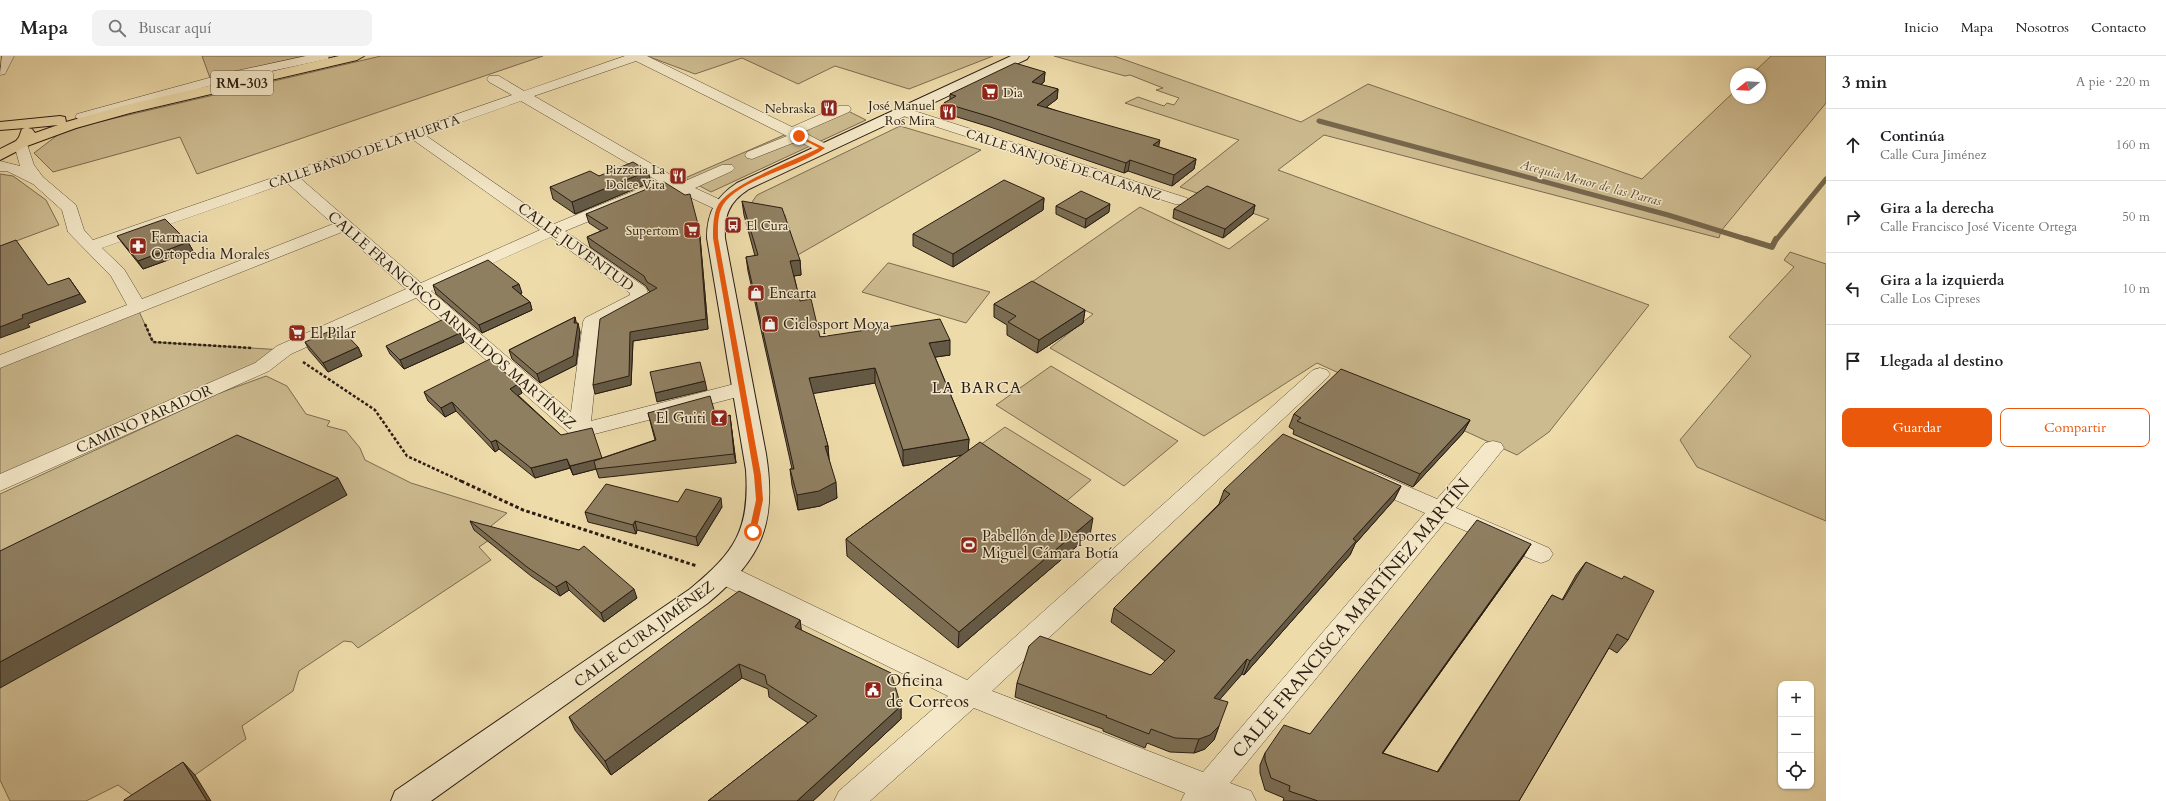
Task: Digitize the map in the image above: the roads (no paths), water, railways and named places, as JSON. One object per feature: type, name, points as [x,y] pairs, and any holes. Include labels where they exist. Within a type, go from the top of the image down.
[{"type":"highway","name":"RM-303","points":[[4,125],[82,117],[126,109],[357,56]]},
{"type":"highway","name":"RM-303","points":[[0,155],[21,144],[71,125],[126,109]]},
{"type":"highway","name":"RM-303","points":[[4,125],[20,127],[28,134],[21,144]]},
{"type":"street","points":[[0,71],[8,56]]},
{"type":"street","points":[[82,117],[232,76],[323,56]]},
{"type":"street","points":[[637,56],[823,148]]},
{"type":"street","name":"CALLE BANDO DE LA HUERTA","points":[[91,246],[637,56]]},
{"type":"street","points":[[494,79],[676,185],[721,206],[725,198],[743,186],[1022,56]]},
{"type":"street","points":[[752,155],[844,109]]},
{"type":"street","name":"CALLE SAN JOSÉ DE CALASANZ","points":[[902,111],[1181,201]]},
{"type":"street","name":"CALLE JUVENTUD","points":[[414,134],[554,230],[639,291],[639,298],[592,322],[579,431]]},
{"type":"street","points":[[21,144],[26,165],[38,180],[70,208],[76,232],[118,273],[137,307]]},
{"type":"street","points":[[0,166],[10,167],[38,180]]},
{"type":"street","name":"CAMINO PARADOR","points":[[0,483],[262,367],[284,350],[554,230],[676,185],[727,168]]},
{"type":"street","name":"CALLE FRANCISCO ARNALDOS MARTÍNEZ","points":[[288,178],[579,431],[742,389]]},
{"type":"street","name":"CALLE CURA JIMÉNEZ","points":[[406,801],[648,634],[699,596],[724,574],[746,547],[756,521],[760,500],[754,452],[716,238],[715,223],[721,206]]},
{"type":"street","points":[[0,362],[342,226]]},
{"type":"street","points":[[849,801],[970,694],[1270,435],[1320,374]]},
{"type":"street","name":"CALLE FRANCISCA MARTÍNEZ MARTÍN","points":[[1202,794],[1248,742],[1493,448]]},
{"type":"street","points":[[1351,470],[1541,554]]},
{"type":"street","points":[[724,574],[970,694],[1202,794],[1240,801]]},
{"type":"waterway","name":"Acequia Menor de las Parras","points":[[1319,121],[1668,215],[1749,240]]},
{"type":"waterway","name":"Acequia Menor de las Parras","points":[[1776,240],[1826,179]]},
{"type":"waterway","name":"Acequia Menor de las Parras","points":[[1746,239],[1772,247],[1776,239]]},
{"type":"place","name":"Dia","points":[[990,92]]},
{"type":"place","name":"Nebraska","points":[[829,108]]},
{"type":"place","name":"José Manuel Ros Mira","points":[[948,112]]},
{"type":"place","name":"Pizzeria La Dolce Vita","points":[[678,176]]},
{"type":"place","name":"El Cura","points":[[733,225]]},
{"type":"place","name":"Supertom","points":[[692,230]]},
{"type":"place","name":"Farmacia Ortopedia Morales","points":[[138,246]]},
{"type":"place","name":"Encarta","points":[[756,293]]},
{"type":"place","name":"Ciclosport Moya","points":[[770,324]]},
{"type":"place","name":"El Pilar","points":[[297,333]]},
{"type":"place","name":"El Guiti","points":[[719,418]]},
{"type":"place","name":"Pabellón de Deportes Miguel Cámara Botía","points":[[969,545]]},
{"type":"place","name":"Oficina de Correos","points":[[873,690]]},
{"type":"district","name":"LA BARCA","points":[[977,387]]}]
